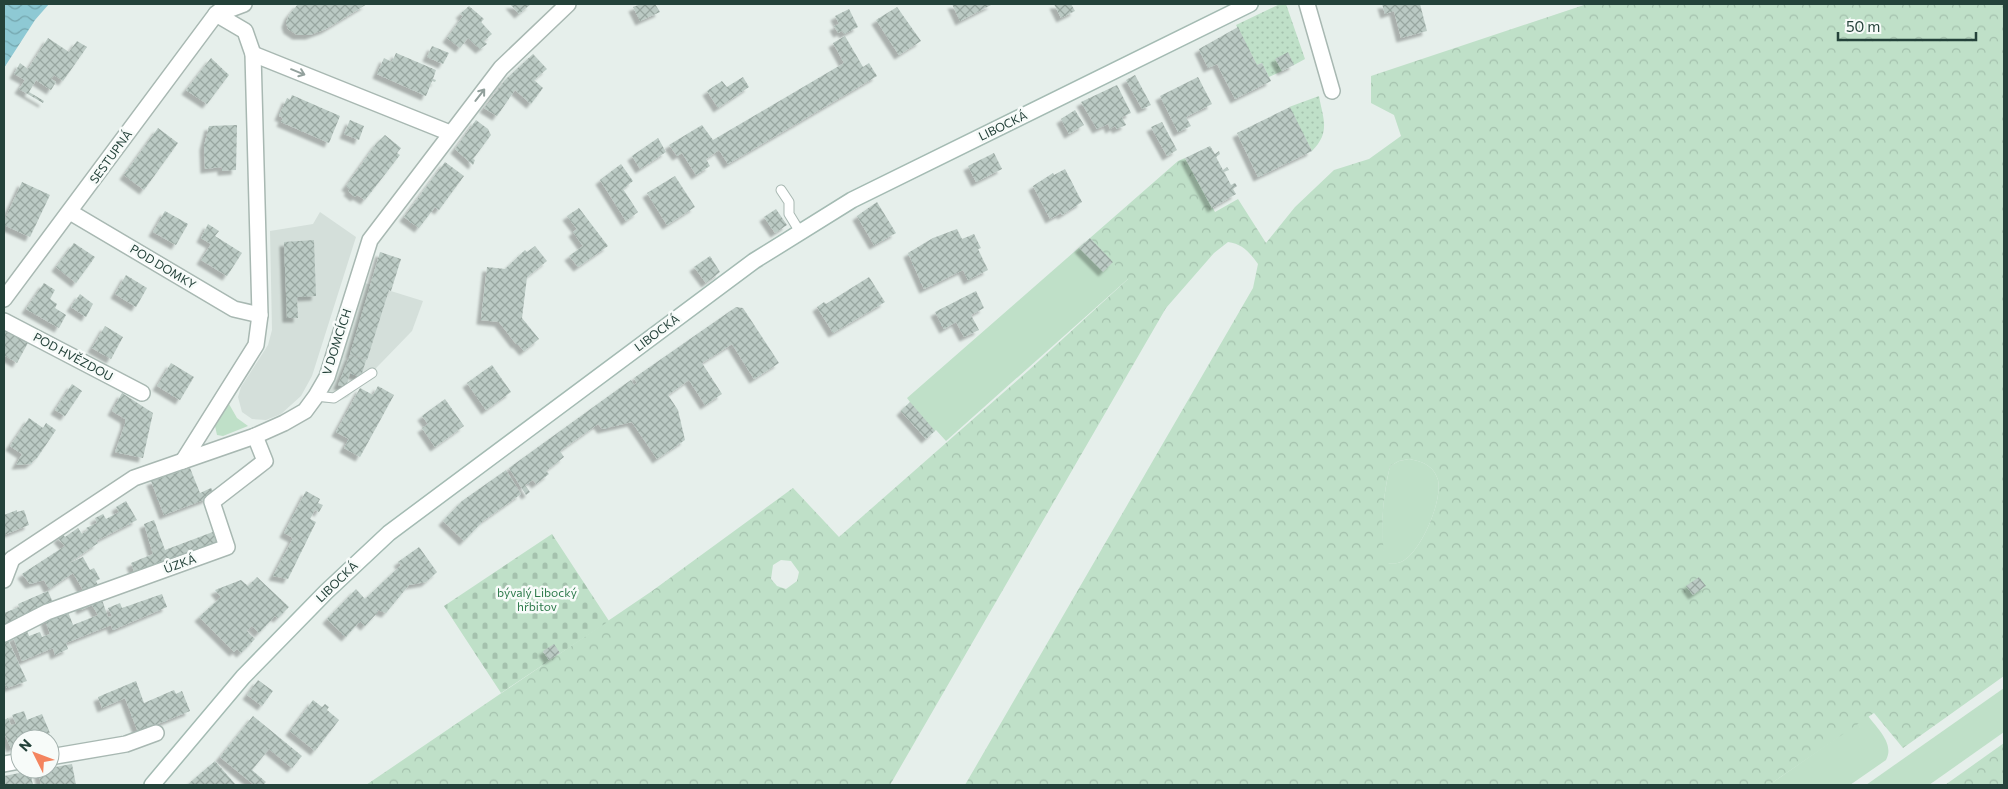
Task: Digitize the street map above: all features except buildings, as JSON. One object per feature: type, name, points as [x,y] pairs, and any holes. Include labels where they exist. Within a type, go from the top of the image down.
[{"type":"street","name":"SESTUPNÁ","points":[[4,299],[216,14],[228,4]]},
{"type":"street","points":[[216,14],[244,4]]},
{"type":"street","name":"V DOMCÍCH","points":[[8,557],[134,478],[255,436],[305,410],[316,396],[326,377],[370,240],[501,68],[568,4]]},
{"type":"street","name":"LIBOCKÁ","points":[[152,785],[243,677],[326,592],[389,533],[754,260],[852,200],[1250,4]]},
{"type":"street","points":[[1307,4],[1332,91]]},
{"type":"street","points":[[184,461],[256,345],[260,315],[253,54],[245,31],[216,14]]},
{"type":"street","points":[[253,54],[450,133]]},
{"type":"street","name":"POD DOMKY","points":[[70,212],[234,309],[260,315]]},
{"type":"street","name":"POD HVĚZDOU","points":[[4,321],[142,393]]},
{"type":"street","name":"ÚZKÁ","points":[[4,634],[47,612],[227,547],[212,502],[265,461],[255,436]]},
{"type":"street","points":[[4,580],[8,557]]},
{"type":"street","points":[[60,755],[126,744],[156,733]]},
{"type":"lane","points":[[781,190],[789,202],[788,214],[800,232]]},
{"type":"lane","points":[[316,396],[334,398],[372,373]]},
{"type":"shaded area","points":[[320,212],[356,237],[312,376],[301,396],[281,414],[266,420],[252,419],[242,412],[238,397],[241,387],[268,345],[272,330],[270,231],[313,224]]},
{"type":"shaded area","points":[[365,283],[423,301],[412,331],[348,397],[335,403],[323,403]]},
{"type":"green space","points":[[1280,4],[1286,4],[1305,59],[1294,65],[1288,53],[1276,59],[1282,71],[1269,77],[1262,63],[1257,65],[1236,25]]},
{"type":"green space","points":[[1587,4],[2004,4],[2004,676],[1903,748],[1874,713],[1769,785],[965,785],[1253,288],[1258,264],[1242,247],[1228,242],[1214,253],[1166,308],[890,785],[366,785],[652,591],[793,488],[839,537],[1029,370],[1128,279],[1090,238],[1178,161],[1185,158],[1215,212],[1238,199],[1266,243],[1295,207],[1334,170],[1369,159],[1401,136],[1394,115],[1371,103],[1371,76]],"holes":[[[1409,459],[1423,463],[1434,471],[1439,489],[1437,501],[1434,513],[1416,549],[1401,562],[1386,563],[1383,539],[1383,514],[1385,489],[1390,466],[1399,461]],[[781,560],[791,561],[799,572],[797,581],[786,589],[777,586],[771,579],[773,565]]]},
{"type":"green space","points":[[1319,96],[1324,118],[1324,131],[1322,138],[1312,151],[1289,107]]},
{"type":"green space","points":[[1090,238],[1129,278],[946,441],[936,430],[926,438],[901,411],[910,402],[907,398]]},
{"type":"green space","points":[[229,404],[237,418],[248,426],[223,436],[217,435],[215,426]]},
{"type":"green space","points":[[1409,459],[1423,463],[1434,471],[1439,489],[1437,501],[1434,513],[1416,549],[1401,562],[1385,563],[1382,539],[1383,514],[1385,489],[1390,466],[1399,461]]},
{"type":"green space","name":"bývalý Libocký hřbitov","points":[[552,534],[609,621],[501,693],[444,606]],"holes":[[[554,645],[560,653],[549,660],[543,652]]]},
{"type":"green space","points":[[2004,688],[2004,732],[1929,785],[1866,785]]},
{"type":"green space","points":[[1868,716],[1887,742],[1888,754],[1886,760],[1850,785],[1769,785]]},
{"type":"green space","points":[[2004,743],[2004,785],[1945,785]]},
{"type":"water","points":[[4,4],[49,4],[35,20],[4,68]]}]
